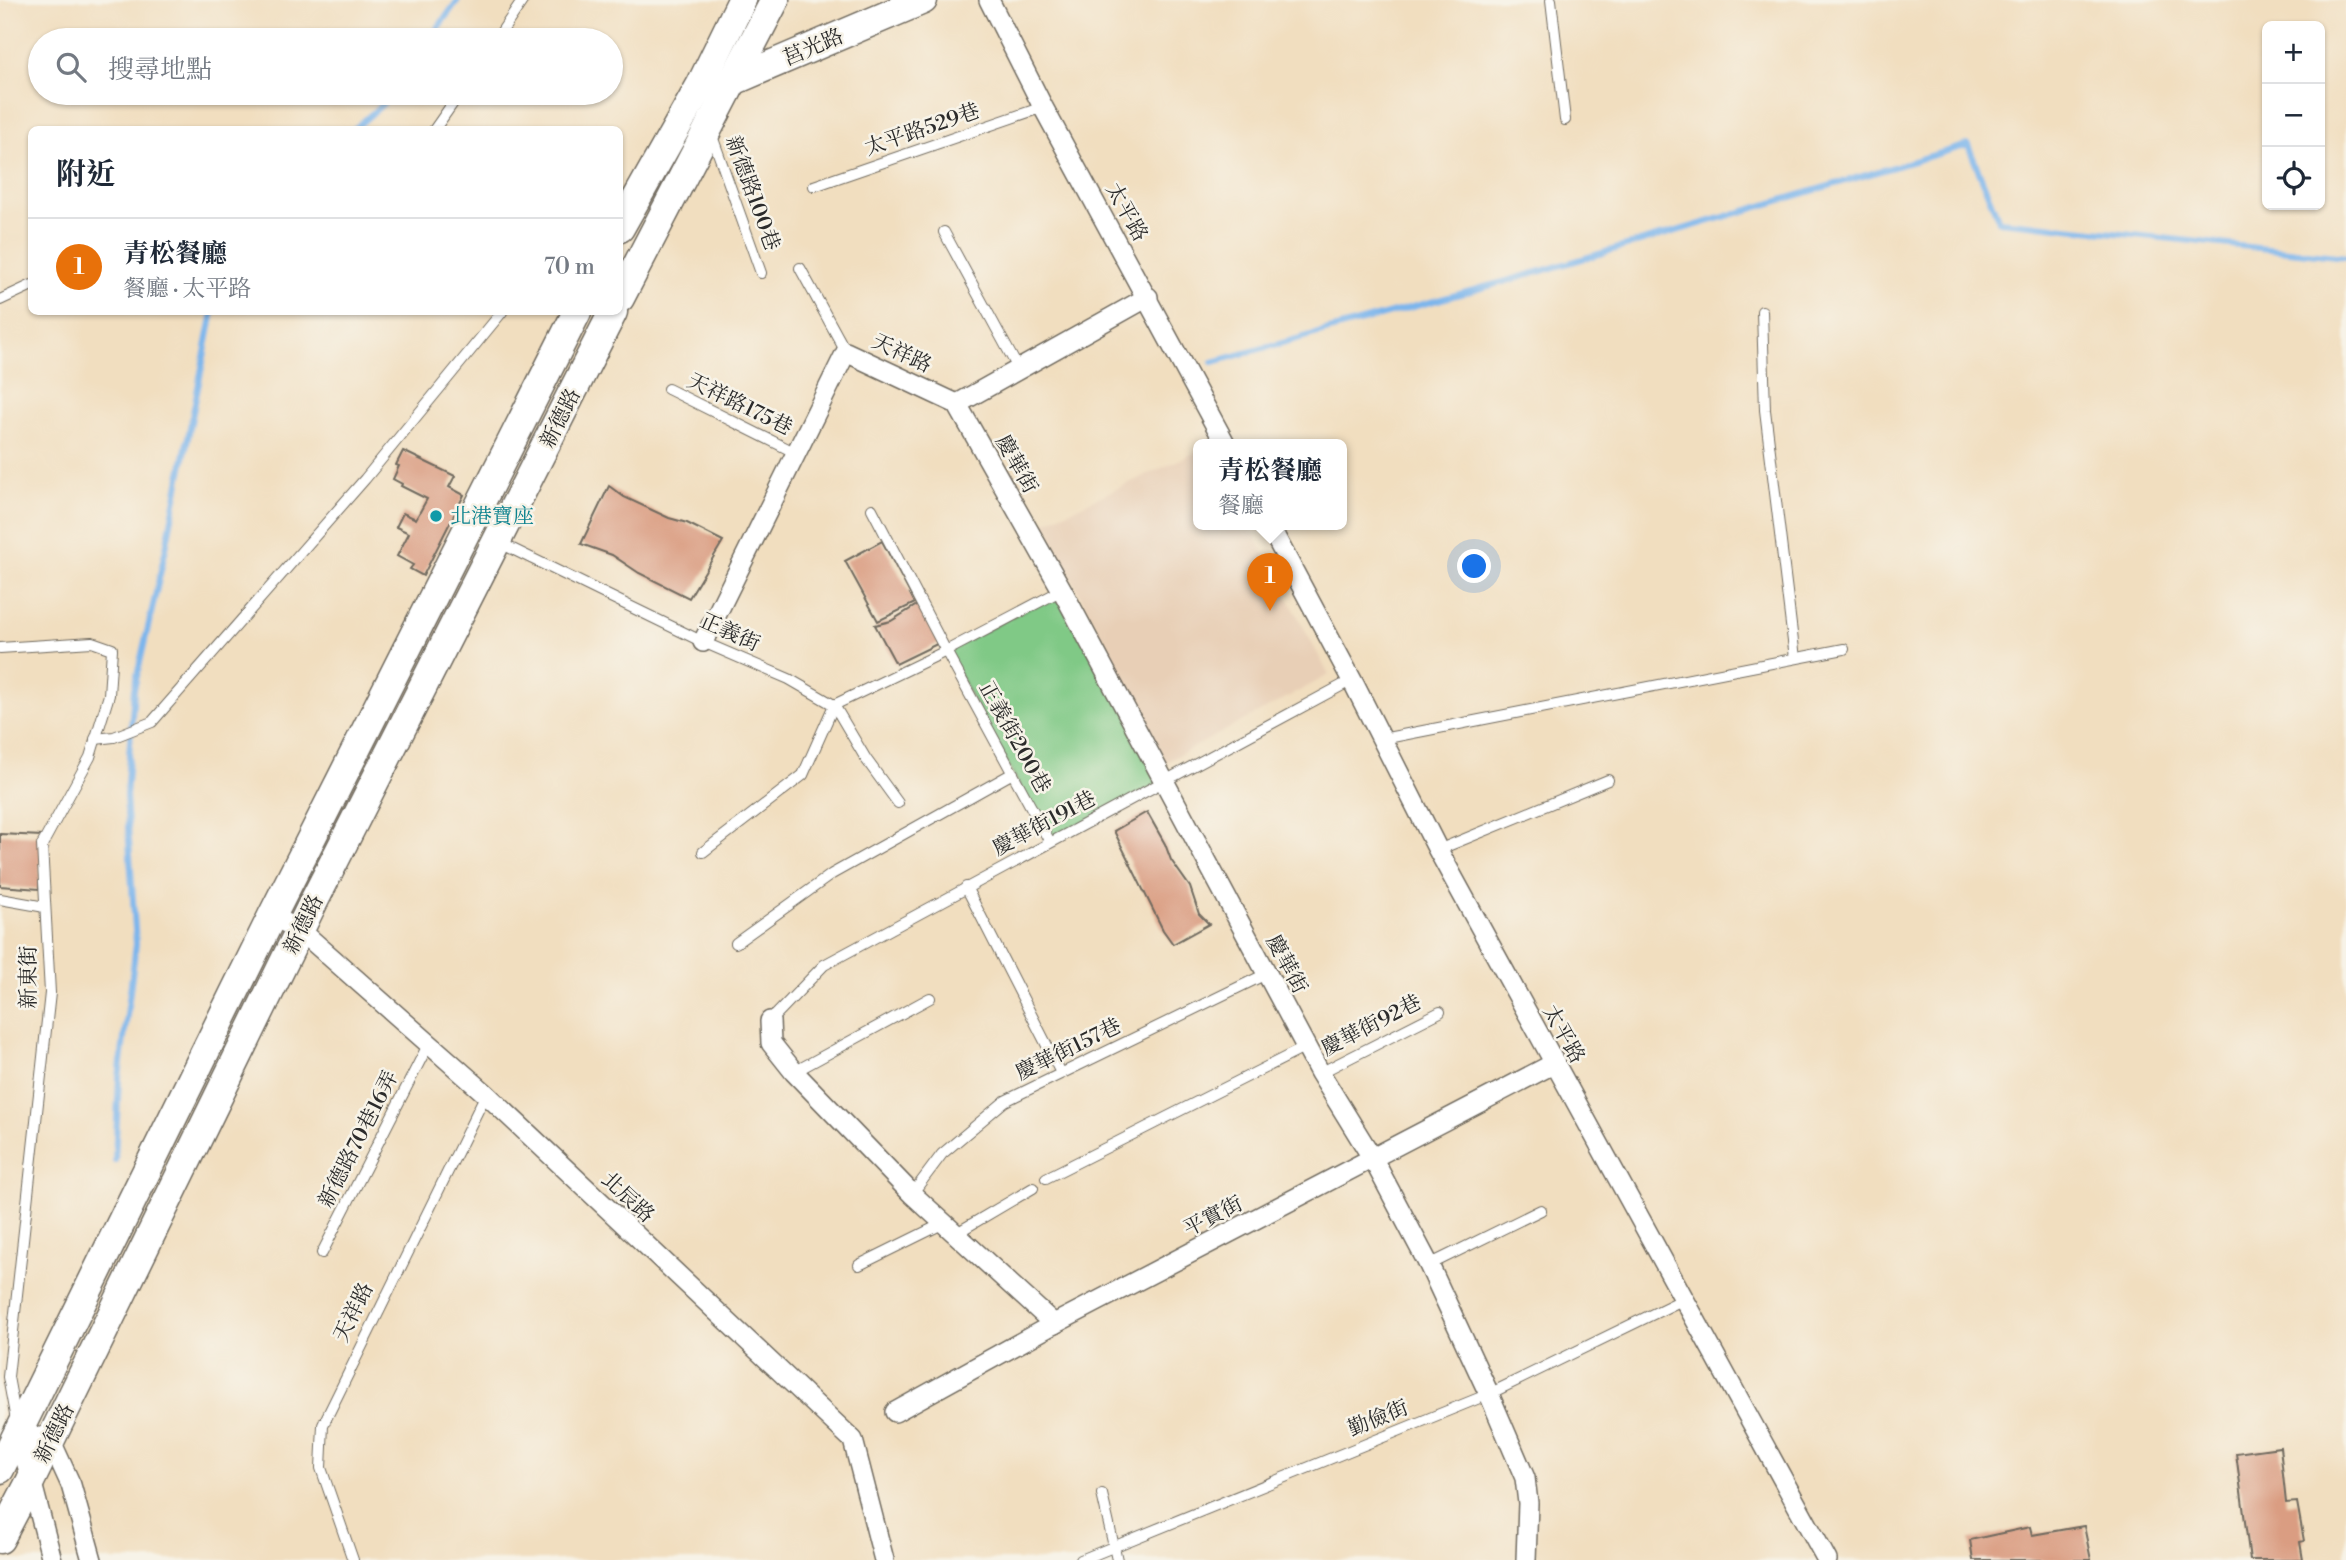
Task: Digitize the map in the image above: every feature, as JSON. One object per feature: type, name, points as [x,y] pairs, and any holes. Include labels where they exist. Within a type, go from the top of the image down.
[{"type":"main road","points":[[623,286],[643,206],[742,0]]},
{"type":"main road","points":[[623,225],[643,206],[708,125],[775,0]]},
{"type":"main road","name":"莒光路","points":[[701,84],[733,81],[923,0]]},
{"type":"main road","name":"新德路","points":[[0,1469],[272,916],[575,315]]},
{"type":"main road","name":"新德路","points":[[0,1539],[300,930],[612,315]]},
{"type":"street","name":"太平路","points":[[989,0],[1043,107],[1223,439]]},
{"type":"street","points":[[957,404],[1148,297]]},
{"type":"street","name":"天祥路","points":[[703,642],[846,352],[957,404]]},
{"type":"street","name":"慶華街","points":[[957,404],[1062,590],[1320,1073],[1373,1159],[1429,1265],[1525,1478],[1528,1503],[1526,1560]]},
{"type":"street","name":"太平路","points":[[1272,530],[1438,850],[1827,1560]]},
{"type":"street","name":"北辰路","points":[[272,916],[300,930],[486,1094],[853,1440],[884,1560]]},
{"type":"street","points":[[770,1021],[771,1044],[794,1072],[912,1194],[1055,1324]]},
{"type":"street","name":"平實街","points":[[895,1412],[1055,1324],[1555,1063]]},
{"type":"street","points":[[52,1560],[19,1434],[50,1439],[71,1485],[92,1560]]},
{"type":"lane","points":[[504,28],[523,0]]},
{"type":"lane","points":[[1551,0],[1565,120]]},
{"type":"lane","points":[[437,126],[452,105]]},
{"type":"lane","name":"太平路529巷","points":[[814,186],[1043,107]]},
{"type":"lane","name":"新德路100巷","points":[[708,125],[761,273]]},
{"type":"lane","points":[[944,232],[1018,370]]},
{"type":"lane","points":[[800,268],[846,352]]},
{"type":"lane","points":[[0,300],[28,287]]},
{"type":"lane","points":[[1762,311],[1765,410],[1795,658]]},
{"type":"lane","points":[[95,739],[114,737],[152,722],[365,479],[500,315]]},
{"type":"lane","name":"天祥路175巷","points":[[668,389],[796,453]]},
{"type":"lane","points":[[872,509],[946,651]]},
{"type":"lane","name":"正義街","points":[[498,542],[703,642],[789,679],[834,705]]},
{"type":"lane","points":[[703,852],[803,775],[834,705],[946,651],[1062,590]]},
{"type":"lane","name":"新東街","points":[[0,648],[92,642],[112,649],[109,695],[90,757],[42,845],[50,993],[8,1377],[19,1434]]},
{"type":"lane","points":[[1382,739],[1844,649]]},
{"type":"lane","name":"正義街200巷","points":[[946,651],[1051,842]]},
{"type":"lane","name":"慶華街191巷","points":[[770,1021],[824,965],[1352,680]]},
{"type":"lane","points":[[834,705],[866,759],[898,803]]},
{"type":"lane","points":[[736,943],[831,874],[1013,773]]},
{"type":"lane","points":[[1438,850],[1608,780]]},
{"type":"lane","points":[[966,887],[1061,1073]]},
{"type":"lane","points":[[0,899],[45,907]]},
{"type":"lane","name":"慶華街157巷","points":[[912,1194],[942,1154],[1005,1101],[1266,974]]},
{"type":"lane","points":[[794,1072],[930,998]]},
{"type":"lane","name":"慶華街92巷","points":[[1320,1073],[1440,1012]]},
{"type":"lane","name":"新德路70巷16弄","points":[[322,1253],[429,1043]]},
{"type":"lane","points":[[1046,1178],[1306,1047]]},
{"type":"lane","name":"天祥路","points":[[353,1560],[321,1468],[323,1425],[486,1094]]},
{"type":"lane","points":[[859,1265],[950,1228],[1033,1188]]},
{"type":"lane","points":[[1429,1265],[1541,1210]]},
{"type":"lane","name":"勤儉街","points":[[1081,1560],[1489,1394],[1684,1299]]},
{"type":"lane","points":[[1102,1494],[1117,1560]]},
{"type":"shaded area","points":[[1193,453],[1193,530],[1252,530],[1329,675],[1166,762],[1043,523]]},
{"type":"green space","points":[[1062,590],[1164,781],[1050,842],[946,651]]},
{"type":"building","name":"北港寶座","points":[[403,451],[455,476],[449,487],[464,495],[423,576],[410,569],[413,565],[397,556],[409,533],[396,527],[403,513],[416,519],[427,499],[393,479]]},
{"type":"building","points":[[609,486],[624,497],[723,541],[689,598],[639,573],[612,555],[581,544]]},
{"type":"building","points":[[882,541],[915,603],[878,621],[845,561]]},
{"type":"building","points":[[917,605],[939,643],[896,664],[875,625],[891,621]]},
{"type":"building","points":[[1147,812],[1171,860],[1190,887],[1199,914],[1209,924],[1173,944],[1163,930],[1114,831]]},
{"type":"building","points":[[0,834],[42,836],[39,889],[0,886]]},
{"type":"building","points":[[2280,1447],[2286,1503],[2297,1502],[2304,1541],[2300,1542],[2303,1560],[2250,1560],[2236,1453]]},
{"type":"building","points":[[2084,1526],[2091,1560],[1973,1560],[1970,1540],[2030,1527],[2032,1535]]},
{"type":"waterway","points":[[438,28],[458,0]]},
{"type":"waterway","points":[[358,126],[382,105]]},
{"type":"waterway","points":[[1213,362],[1521,277],[1968,145],[1999,221],[2346,257]]},
{"type":"waterway","points":[[115,1160],[119,1078],[136,944],[126,796],[134,689],[166,548],[212,315]]},
{"type":"place","name":"北港寶座","points":[[436,516]]},
{"type":"place","name":"青松餐廳","points":[[1270,611]]}]
